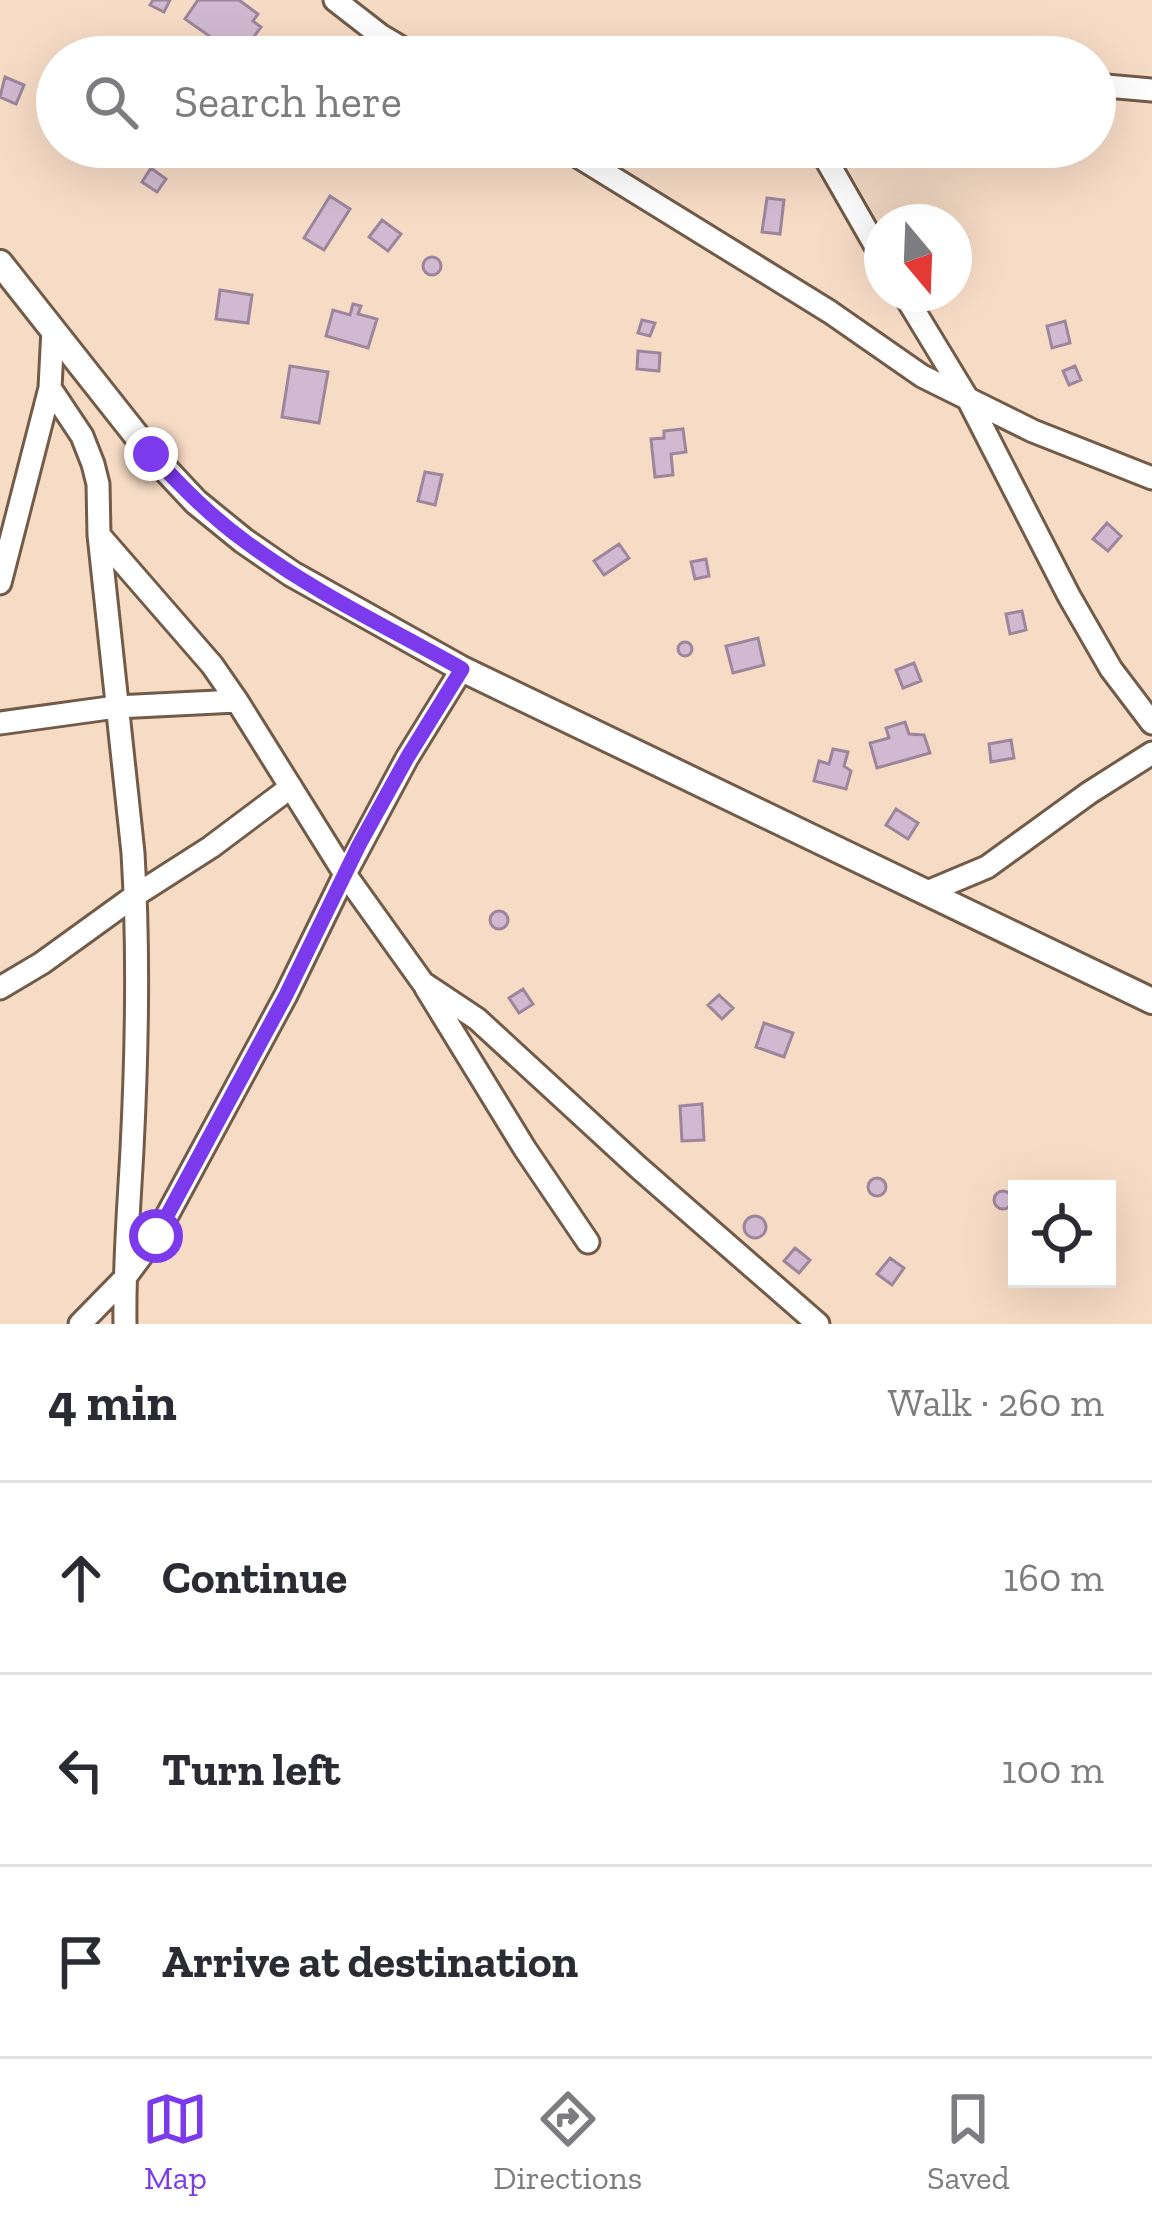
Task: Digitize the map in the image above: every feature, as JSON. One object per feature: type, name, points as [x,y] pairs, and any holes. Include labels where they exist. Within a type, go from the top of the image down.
[{"type":"street","points":[[335,0],[382,36]]},
{"type":"street","points":[[1116,87],[1152,90]]},
{"type":"street","points":[[597,168],[830,312],[922,376],[1033,431],[1152,478]]},
{"type":"street","points":[[831,168],[864,226]]},
{"type":"street","points":[[0,262],[151,454],[196,502],[292,574],[462,669],[1152,1001]]},
{"type":"street","points":[[915,312],[969,401],[1111,669],[1152,723]]},
{"type":"street","points":[[0,583],[50,388],[53,329]]},
{"type":"street","points":[[50,388],[82,436],[98,484],[99,535],[136,895],[125,1324]]},
{"type":"street","points":[[99,535],[238,701],[345,874],[423,983],[588,1242]]},
{"type":"street","points":[[80,1324],[124,1279],[156,1236],[407,758],[462,669]]},
{"type":"street","points":[[0,723],[116,706],[238,701]]},
{"type":"street","points":[[925,893],[987,867],[1152,753]]},
{"type":"street","points":[[0,988],[211,847],[291,787]]},
{"type":"street","points":[[423,983],[478,1019],[818,1324]]},
{"type":"building","points":[[153,0],[170,0],[164,12],[150,5]]},
{"type":"building","points":[[198,0],[239,0],[258,14],[253,21],[261,27],[254,36],[209,36],[185,19]]},
{"type":"building","points":[[5,77],[24,85],[16,104],[0,97]]},
{"type":"building","points":[[151,168],[166,179],[157,192],[142,182]]},
{"type":"building","points":[[330,196],[350,209],[324,250],[304,238]]},
{"type":"building","points":[[767,198],[784,200],[780,234],[762,232]]},
{"type":"building","points":[[382,220],[401,234],[388,251],[369,237]]},
{"type":"building","points":[[432,257],[441,266],[432,275],[423,266]]},
{"type":"building","points":[[220,290],[252,295],[248,323],[216,319]]},
{"type":"building","points":[[353,304],[361,306],[358,314],[377,319],[368,348],[326,336],[333,310],[350,315]]},
{"type":"building","points":[[642,320],[655,323],[650,336],[638,333]]},
{"type":"building","points":[[1065,321],[1070,343],[1052,348],[1047,326]]},
{"type":"building","points":[[638,351],[660,353],[659,371],[637,369]]},
{"type":"building","points":[[290,366],[328,372],[319,423],[282,417]]},
{"type":"building","points":[[1075,366],[1081,380],[1069,385],[1063,371]]},
{"type":"building","points":[[683,429],[686,452],[671,454],[673,475],[655,477],[651,439],[664,438],[664,431]]},
{"type":"building","points":[[425,472],[442,475],[435,505],[418,501]]},
{"type":"building","points":[[1107,523],[1121,536],[1108,551],[1093,539]]},
{"type":"building","points":[[619,544],[629,558],[604,575],[594,561]]},
{"type":"building","points":[[706,559],[709,576],[695,579],[691,562]]},
{"type":"building","points":[[1022,611],[1026,630],[1010,634],[1006,614]]},
{"type":"building","points":[[758,638],[764,665],[733,673],[726,646]]},
{"type":"building","points":[[685,642],[692,649],[685,656],[678,649]]},
{"type":"building","points":[[914,663],[921,681],[903,688],[896,670]]},
{"type":"building","points":[[905,722],[909,734],[924,735],[930,753],[877,768],[870,743],[889,738],[886,728]]},
{"type":"building","points":[[1011,740],[1014,758],[991,762],[989,744]]},
{"type":"building","points":[[833,749],[848,752],[844,766],[851,771],[846,789],[814,781],[819,761],[829,764]]},
{"type":"building","points":[[896,809],[918,823],[908,839],[886,825]]},
{"type":"building","points":[[499,911],[508,920],[499,929],[490,920]]},
{"type":"building","points":[[523,989],[533,1004],[519,1013],[509,998]]},
{"type":"building","points":[[719,995],[733,1008],[722,1019],[708,1005]]},
{"type":"building","points":[[764,1023],[793,1033],[784,1057],[756,1047]]},
{"type":"building","points":[[702,1104],[704,1140],[682,1141],[680,1106]]},
{"type":"building","points":[[877,1178],[886,1187],[877,1196],[868,1187]]},
{"type":"building","points":[[1003,1191],[1008,1194],[1008,1206],[1003,1209],[994,1200]]},
{"type":"building","points":[[755,1216],[766,1227],[755,1238],[744,1227]]},
{"type":"building","points":[[795,1248],[810,1260],[799,1273],[784,1261]]},
{"type":"building","points":[[890,1258],[904,1268],[892,1285],[877,1274]]},
{"type":"route","points":[[151,454],[196,502],[244,541],[292,574],[462,669],[359,845],[286,995],[156,1236]]}]
